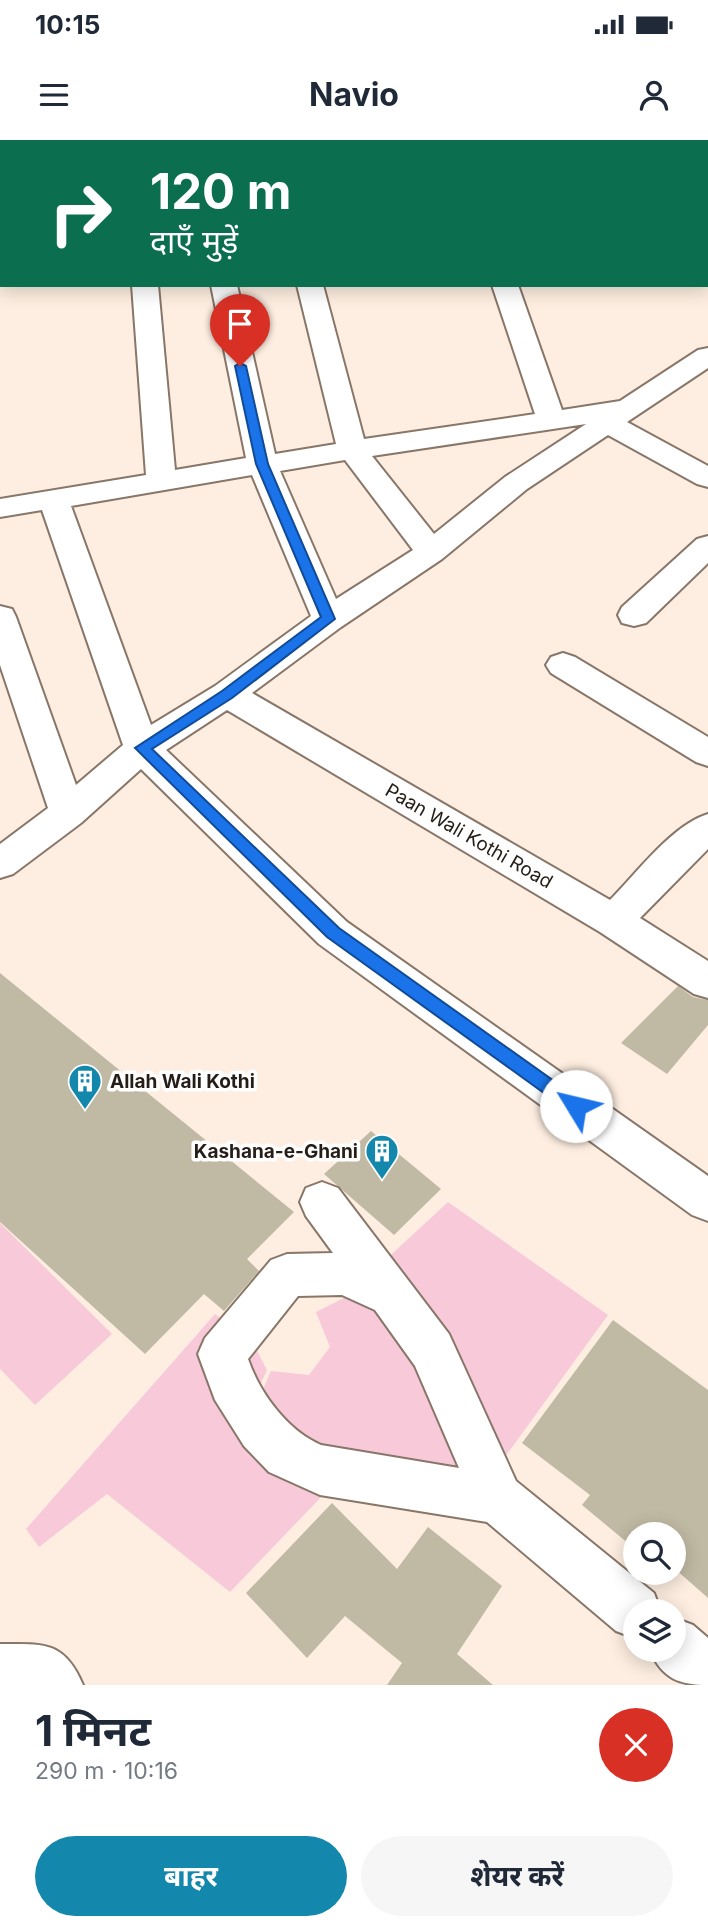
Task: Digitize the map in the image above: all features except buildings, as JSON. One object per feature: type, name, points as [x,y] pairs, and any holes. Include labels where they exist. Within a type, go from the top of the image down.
[{"type":"street","points":[[145,287],[161,481]]},
{"type":"street","points":[[224,287],[262,464],[328,619]]},
{"type":"street","points":[[311,287],[352,450],[431,552]]},
{"type":"street","points":[[506,287],[551,419]]},
{"type":"street","points":[[0,864],[68,813],[142,748],[227,694],[328,619],[431,552],[516,483],[708,356]]},
{"type":"street","points":[[0,508],[551,419],[618,416],[708,478]]},
{"type":"street","points":[[54,500],[142,748],[333,933],[708,1200]]},
{"type":"street","points":[[634,615],[708,546]]},
{"type":"street","points":[[0,617],[68,813]]},
{"type":"street","points":[[562,665],[708,753]]},
{"type":"street","name":"Paan Wali Kothi Road","points":[[227,694],[614,921],[708,982]]},
{"type":"street","points":[[614,921],[686,846],[708,828]]},
{"type":"street","points":[[322,1202],[432,1350],[498,1499],[623,1602]]},
{"type":"street","points":[[391,1296],[344,1274],[287,1275],[222,1354],[232,1383],[261,1429],[286,1455],[320,1470],[498,1499]]},
{"type":"street","points":[[686,1654],[708,1672]]},
{"type":"street","points":[[0,1671],[44,1671],[56,1685]]},
{"type":"shaded area","points":[[448,1202],[608,1315],[497,1468],[380,1265]]},
{"type":"shaded area","points":[[0,1223],[112,1334],[35,1405],[0,1369]]},
{"type":"shaded area","points":[[352,1294],[387,1309],[416,1350],[473,1483],[334,1466],[256,1405],[271,1371],[309,1375],[330,1347],[316,1312]]},
{"type":"shaded area","points":[[215,1314],[254,1345],[267,1370],[253,1400],[325,1493],[230,1592],[107,1494],[39,1547],[26,1529]]},
{"type":"place","name":"Allah Wali Kothi","points":[[85,1111]]},
{"type":"place","name":"Kashana-e-Ghani","points":[[382,1181]]},
{"type":"route","points":[[240,366],[262,464],[328,619],[227,694],[142,748],[333,933],[576,1106]]}]
